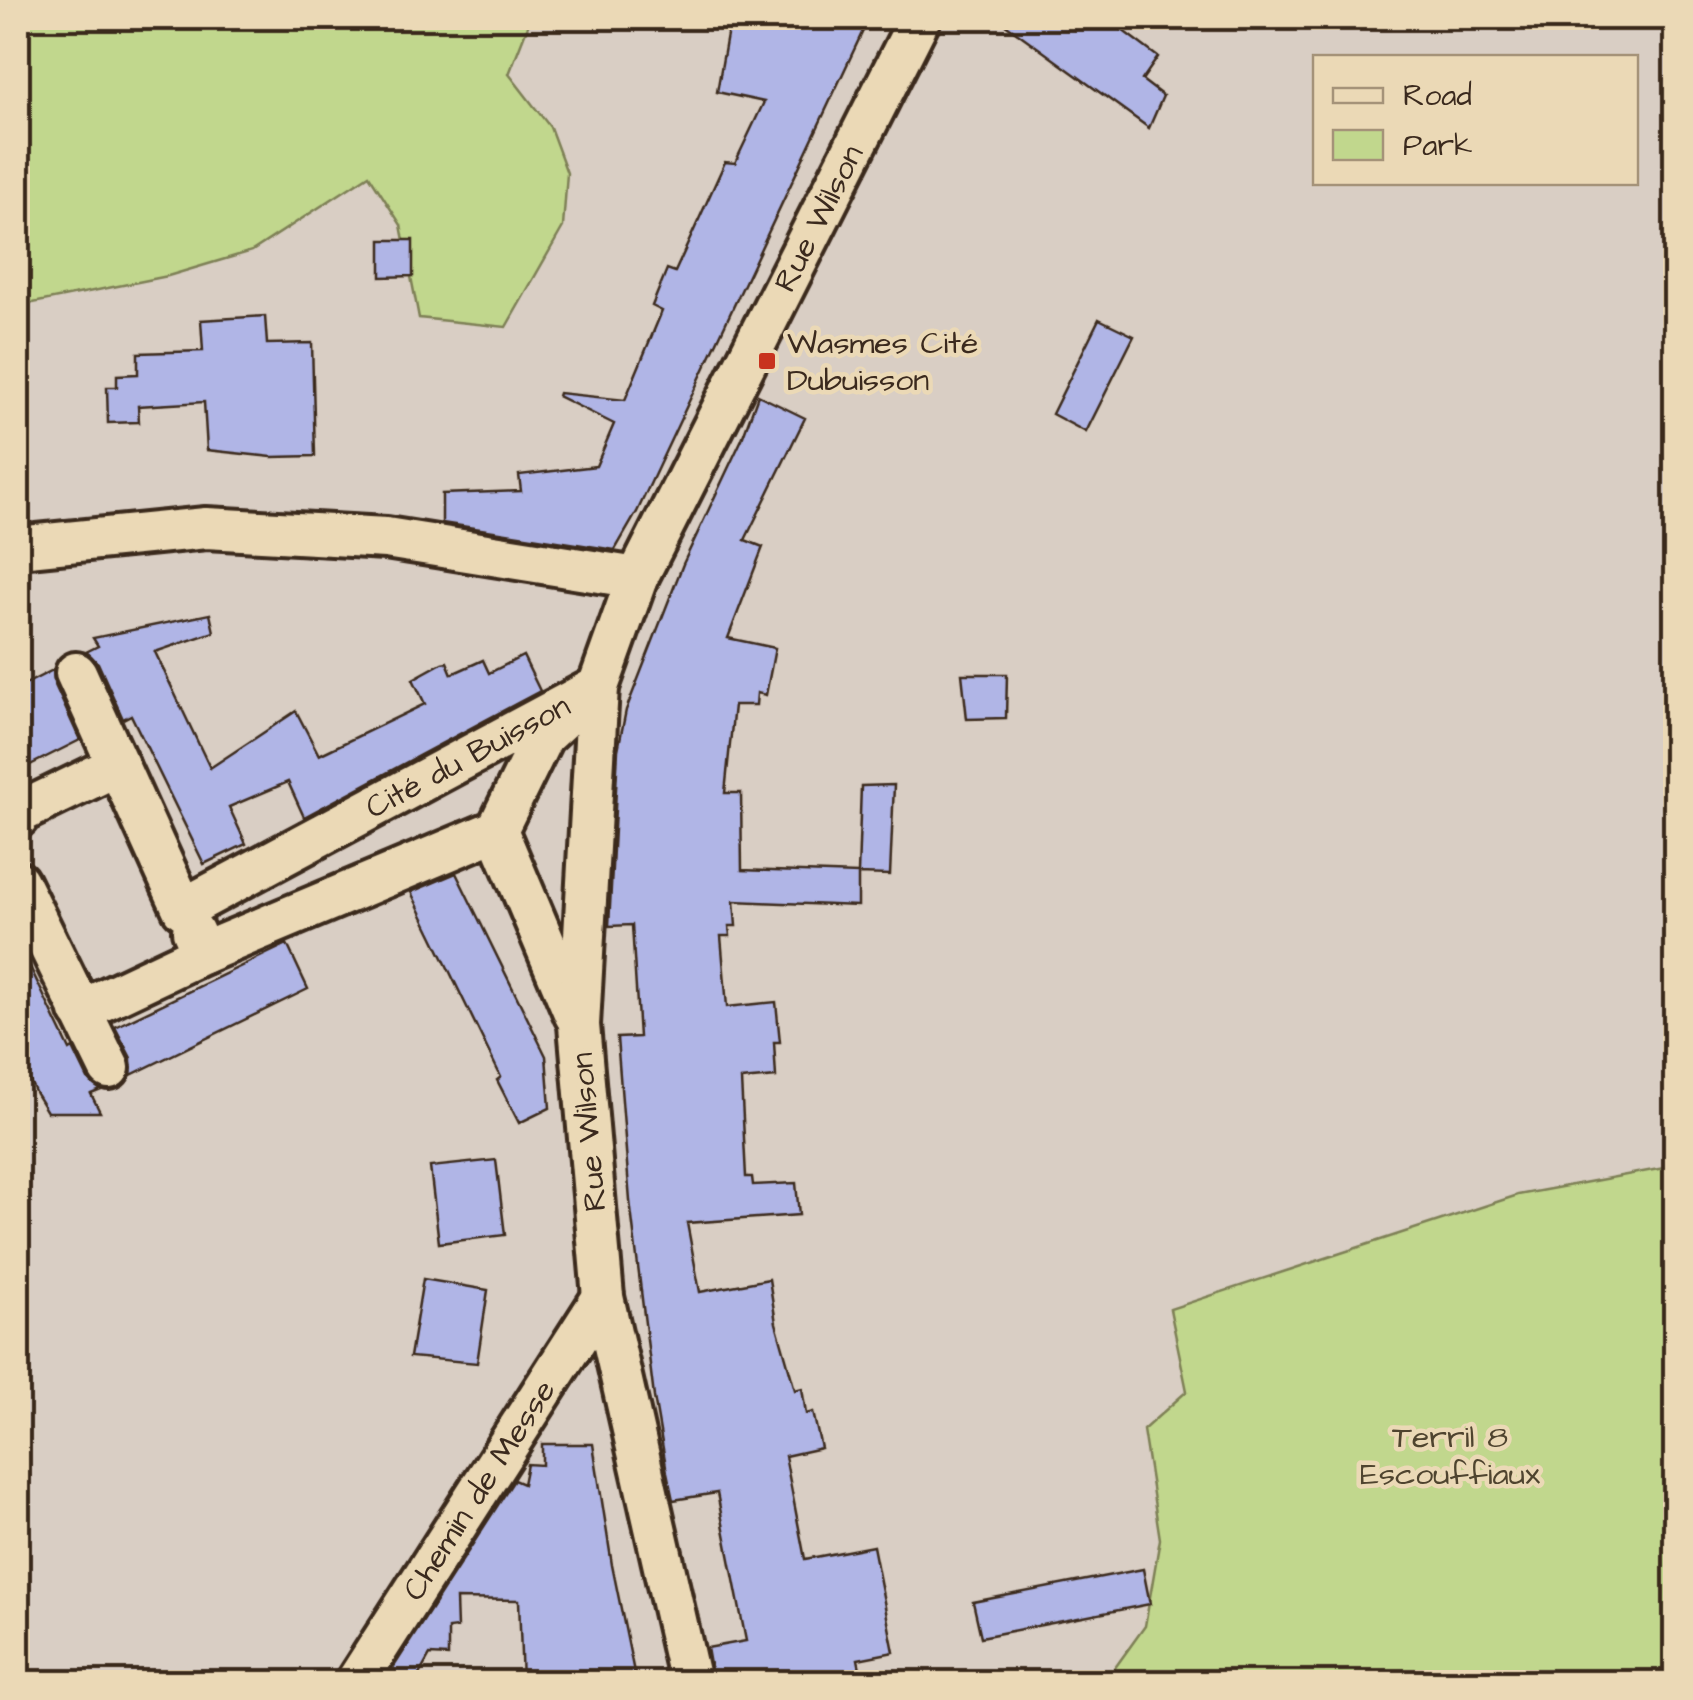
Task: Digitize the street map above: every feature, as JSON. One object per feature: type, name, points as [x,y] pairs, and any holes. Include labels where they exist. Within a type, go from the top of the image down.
[{"type":"street","name":"Rue Wilson","points":[[690,1682],[603,1297],[580,1026],[598,687],[637,578],[920,18]]},
{"type":"street","points":[[18,546],[206,528],[266,531],[386,538],[637,578]]},
{"type":"street","points":[[76,673],[203,954]]},
{"type":"street","name":"Cité du Buisson","points":[[497,830],[543,736],[598,687]]},
{"type":"street","name":"Cité du Buisson","points":[[183,909],[598,687]]},
{"type":"street","points":[[19,814],[118,765]]},
{"type":"street","points":[[80,1010],[497,830],[580,1026]]},
{"type":"street","points":[[18,882],[109,1068]]},
{"type":"street","name":"Chemin de Messe","points":[[356,1682],[603,1297]]},
{"type":"green space","points":[[18,18],[531,18],[509,74],[550,127],[567,173],[563,227],[506,327],[419,318],[401,225],[369,175],[252,251],[168,276],[18,306]]},
{"type":"green space","name":"Terril 8 Escouffiaux","points":[[1675,1166],[1675,1682],[1076,1682],[1109,1676],[1145,1626],[1160,1539],[1143,1430],[1187,1391],[1170,1309],[1518,1195]]},
{"type":"building","points":[[730,18],[869,18],[637,512],[615,550],[442,523],[442,494],[521,491],[519,475],[596,466],[614,424],[558,396],[559,393],[625,400],[662,311],[652,306],[667,269],[675,272],[725,162],[735,163],[764,102],[717,92]]},
{"type":"building","points":[[997,18],[1106,18],[1158,57],[1142,80],[1163,96],[1149,128]]},
{"type":"building","points":[[381,240],[413,240],[413,276],[381,277]]},
{"type":"building","points":[[265,316],[267,344],[312,343],[315,456],[272,457],[207,450],[204,402],[138,406],[139,422],[108,423],[107,387],[117,387],[117,375],[138,374],[138,353],[203,351],[201,320]]},
{"type":"building","points":[[1099,319],[1134,336],[1086,432],[1052,414]]},
{"type":"building","points":[[758,395],[805,418],[745,540],[763,547],[728,638],[775,648],[766,695],[757,693],[756,705],[734,705],[725,793],[741,793],[742,870],[858,874],[858,906],[734,901],[736,926],[729,926],[730,936],[721,936],[727,1007],[776,1002],[780,1042],[774,1042],[776,1077],[741,1080],[746,1177],[752,1177],[753,1185],[796,1183],[799,1215],[687,1223],[700,1292],[769,1279],[776,1323],[795,1390],[802,1388],[806,1414],[813,1412],[821,1448],[785,1456],[805,1559],[873,1546],[894,1652],[858,1659],[860,1669],[811,1679],[812,1682],[713,1682],[707,1648],[746,1641],[717,1493],[673,1500],[667,1472],[630,1201],[617,1038],[639,1037],[632,925],[609,926],[618,750],[626,710],[683,564],[742,439]]},
{"type":"building","points":[[210,614],[214,632],[155,652],[210,768],[296,711],[319,755],[425,704],[413,679],[442,663],[447,662],[452,674],[483,660],[489,673],[523,656],[540,691],[304,817],[288,782],[229,807],[246,844],[204,864],[131,715],[123,719],[98,663],[86,652],[98,646],[93,638]]},
{"type":"building","points":[[53,670],[54,683],[80,740],[18,771],[18,688]]},
{"type":"building","points":[[962,674],[1007,674],[1006,718],[967,719]]},
{"type":"building","points":[[894,785],[890,875],[858,874],[861,786]]},
{"type":"building","points":[[456,873],[546,1056],[550,1108],[519,1123],[497,1080],[501,1077],[411,892]]},
{"type":"building","points":[[18,942],[70,1050],[73,1048],[88,1079],[101,1090],[91,1094],[100,1112],[47,1112],[36,1094],[18,1056]]},
{"type":"building","points":[[287,944],[308,989],[131,1075],[131,1058],[115,1027]]},
{"type":"building","points":[[496,1160],[505,1235],[439,1243],[430,1167]]},
{"type":"building","points":[[423,1279],[488,1290],[477,1363],[410,1357]]},
{"type":"building","points":[[542,1444],[593,1444],[636,1682],[522,1682],[519,1600],[456,1599],[457,1628],[448,1629],[448,1656],[430,1655],[415,1682],[384,1682],[514,1480],[523,1484],[527,1464],[542,1465]]},
{"type":"building","points":[[1143,1569],[1150,1604],[981,1637],[973,1602]]},
{"type":"place","name":"Wasmes Cité Dubuisson","points":[[767,361]]}]
